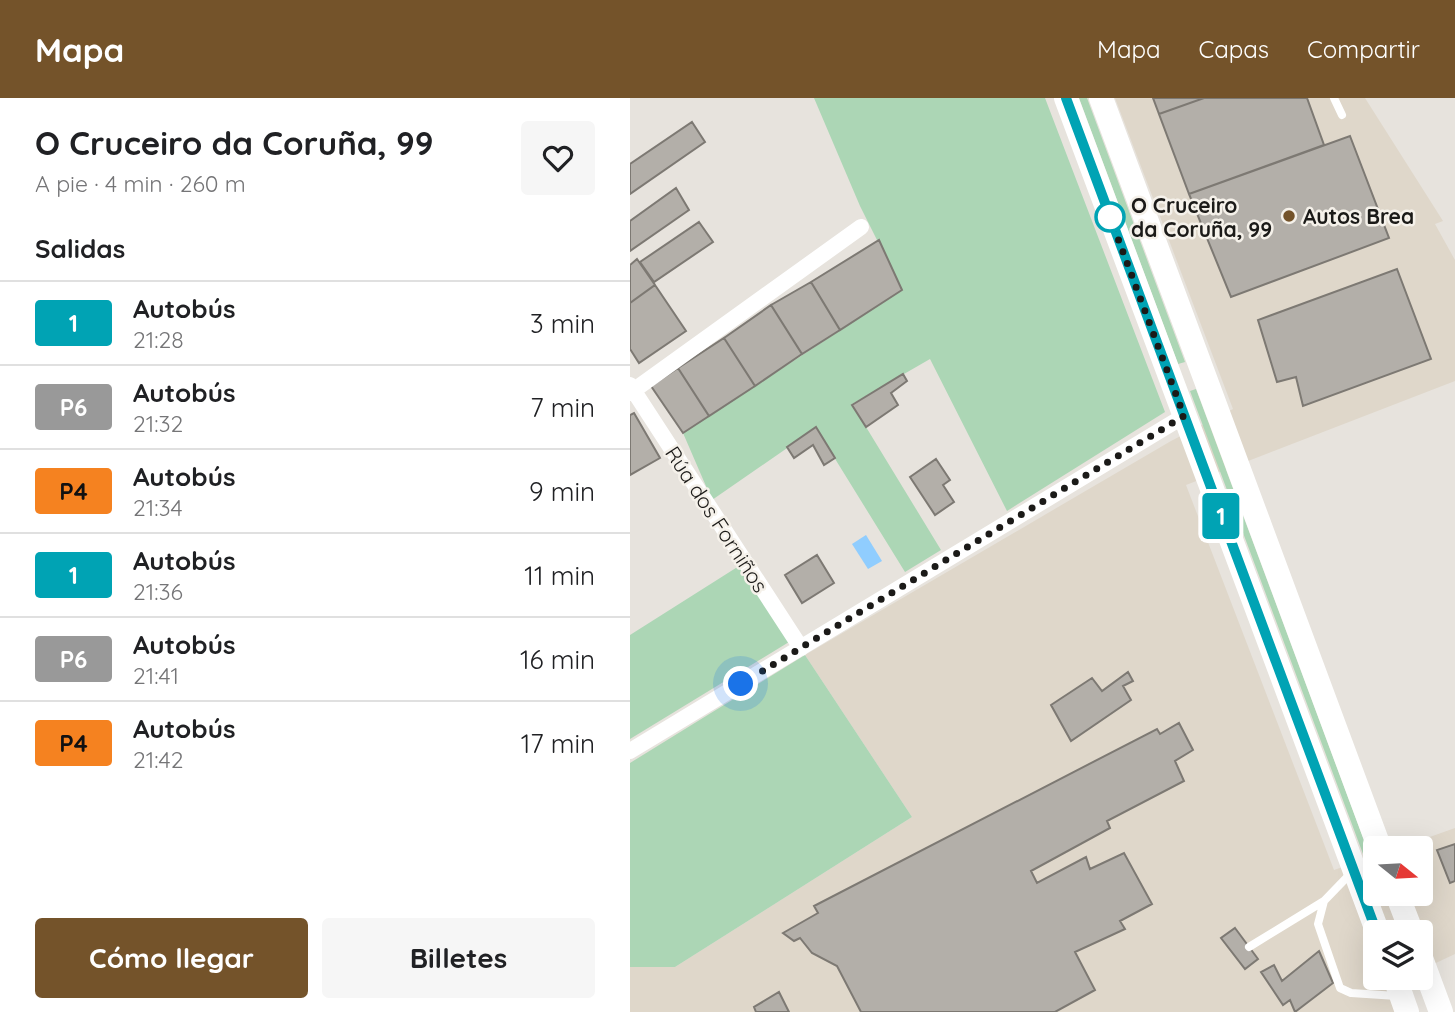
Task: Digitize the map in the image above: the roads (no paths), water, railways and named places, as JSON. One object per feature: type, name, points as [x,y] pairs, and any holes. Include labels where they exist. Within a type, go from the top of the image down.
[{"type":"main road","points":[[1066,98],[1373,920]]},
{"type":"main road","points":[[1101,98],[1375,836]]},
{"type":"main road","points":[[1433,990],[1441,1012]]},
{"type":"street","name":"Rúa dos Forniños","points":[[800,648],[631,389],[861,227]]},
{"type":"street","points":[[630,751],[1184,416]]},
{"type":"lane","points":[[1334,98],[1342,115]]},
{"type":"lane","points":[[1249,947],[1324,901],[1354,870]]},
{"type":"lane","points":[[1324,901],[1318,924],[1340,988],[1351,992],[1401,996]]},
{"type":"water","points":[[866,535],[882,561],[868,569],[852,544]]},
{"type":"place","name":"Autos Brea","points":[[1289,216]]},
{"type":"place","name":"O Cruceiro da Coruña, 99","points":[[1110,217]]}]
